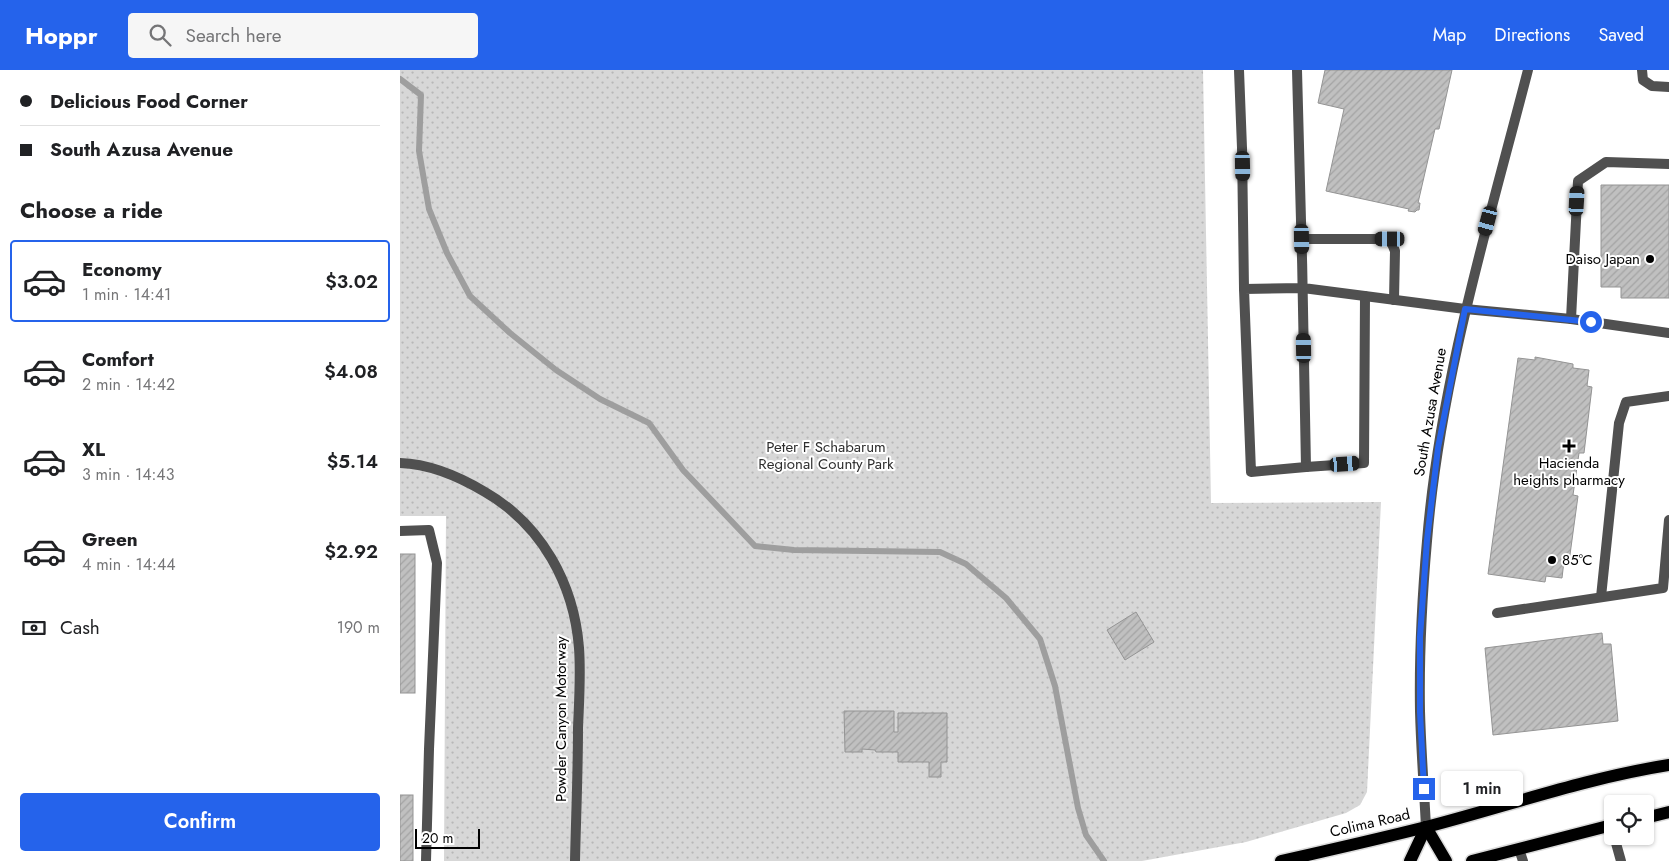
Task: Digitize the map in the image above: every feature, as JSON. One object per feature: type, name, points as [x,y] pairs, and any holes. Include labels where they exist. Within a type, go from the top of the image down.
[{"type":"main road","name":"Colima Road","points":[[1282,861],[1426,827],[1556,789],[1636,770],[1669,765]]},
{"type":"main road","points":[[1654,816],[1669,812]]},
{"type":"main road","name":"South Azusa Avenue","points":[[1410,861],[1426,827]]},
{"type":"main road","name":"South Azusa Avenue","points":[[1426,827],[1446,861]]},
{"type":"main road","points":[[1472,861],[1521,855],[1604,832]]},
{"type":"street","points":[[1239,70],[1250,472],[1364,463],[1365,296]]},
{"type":"street","points":[[1297,70],[1306,467]]},
{"type":"street","name":"South Azusa Avenue","points":[[1426,827],[1420,712],[1420,637],[1427,540],[1438,448],[1465,309],[1528,70]]},
{"type":"street","points":[[1642,70],[1644,80],[1652,86],[1669,88]]},
{"type":"street","points":[[1571,319],[1578,181],[1606,162],[1669,164]]},
{"type":"street","points":[[1302,239],[1390,239],[1395,251],[1394,300]]},
{"type":"street","points":[[1244,289],[1303,288],[1465,309],[1571,319],[1669,333]]},
{"type":"street","points":[[1601,597],[1619,423],[1626,402],[1669,396]]},
{"type":"street","name":"Powder Canyon Motorway","points":[[400,463],[423,466],[466,481],[509,508],[523,520],[550,555],[569,594],[574,613],[579,650],[575,861]]},
{"type":"street","points":[[1498,613],[1666,588],[1669,520]]},
{"type":"street","points":[[400,531],[429,530],[437,563],[426,861]]},
{"type":"street","points":[[1617,845],[1621,861]]},
{"type":"green space","name":"Peter F Schabarum Regional County Park","points":[[400,70],[1203,70],[1211,503],[1381,502],[1367,792],[1360,805],[1346,813],[1246,842],[1142,861],[444,861],[446,516],[400,516]]},
{"type":"building","points":[[1325,70],[1452,70],[1439,129],[1435,129],[1418,203],[1420,203],[1419,210],[1415,212],[1408,211],[1409,209],[1326,191],[1344,109],[1318,103]]},
{"type":"building","points":[[1601,185],[1669,185],[1669,298],[1621,298],[1621,287],[1601,287]]},
{"type":"building","points":[[1535,357],[1573,364],[1573,368],[1589,370],[1587,386],[1592,387],[1584,453],[1579,453],[1573,495],[1578,496],[1569,562],[1564,561],[1562,578],[1546,576],[1545,582],[1488,574],[1518,358],[1535,360]]},
{"type":"building","points":[[400,554],[415,554],[415,693],[400,693]]},
{"type":"building","points":[[1136,612],[1154,642],[1125,660],[1107,630]]},
{"type":"building","points":[[1602,633],[1603,644],[1611,644],[1618,721],[1493,735],[1485,648]]},
{"type":"building","points":[[844,711],[894,711],[894,732],[898,732],[898,713],[947,713],[947,762],[941,762],[941,777],[929,777],[929,762],[898,762],[898,752],[876,752],[875,750],[862,749],[862,752],[845,752]]},
{"type":"building","points":[[400,795],[413,795],[413,861],[400,861]]},
{"type":"waterway","points":[[400,79],[421,95],[419,151],[429,209],[447,253],[470,296],[510,333],[556,370],[600,399],[649,423],[683,470],[755,546],[794,550],[940,552],[966,564],[1006,598],[1040,639],[1055,686],[1078,808],[1086,835],[1104,861]]},
{"type":"place","name":"Daiso Japan","points":[[1650,259]]},
{"type":"place","name":"Hacienda heights pharmacy","points":[[1569,446]]},
{"type":"place","name":"85°C","points":[[1552,560]]},
{"type":"route","points":[[1424,789],[1420,712],[1420,637],[1427,540],[1438,448],[1465,309],[1591,322]]}]
